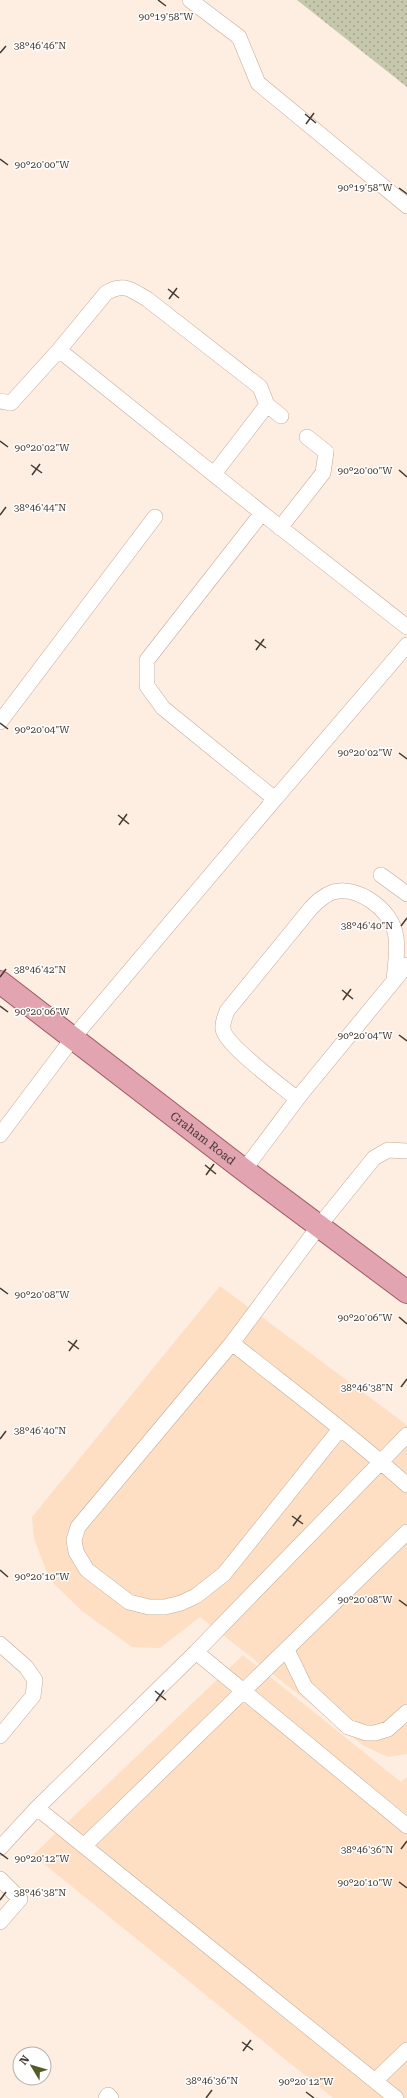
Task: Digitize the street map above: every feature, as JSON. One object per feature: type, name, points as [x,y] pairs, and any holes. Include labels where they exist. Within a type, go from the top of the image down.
[{"type":"main road","name":"Graham Road","points":[[0,982],[244,1170],[407,1291]]},
{"type":"lane","points":[[190,0],[239,37],[258,82],[407,206]]},
{"type":"lane","points":[[0,401],[11,402],[59,350],[106,293],[116,287],[129,288],[147,299],[260,387],[267,405],[281,416]]},
{"type":"lane","points":[[59,350],[280,528],[407,627]]},
{"type":"lane","points":[[214,474],[267,405]]},
{"type":"lane","points":[[280,528],[323,473],[326,452],[307,437]]},
{"type":"lane","points":[[262,513],[147,660],[147,686],[163,708],[275,799]]},
{"type":"lane","points":[[0,722],[156,517]]},
{"type":"lane","points":[[0,1135],[73,1038],[275,799],[407,646]]},
{"type":"lane","points":[[381,875],[407,894]]},
{"type":"lane","points":[[297,1099],[231,1044],[223,1030],[227,1011],[311,908],[321,898],[334,892],[349,891],[361,894],[390,918],[396,932],[397,954],[394,981]]},
{"type":"lane","points":[[244,1170],[297,1099],[407,965]]},
{"type":"lane","points":[[340,1428],[224,1574],[196,1596],[165,1607],[149,1607],[130,1602],[87,1570],[76,1552],[74,1540],[78,1527],[232,1344],[319,1226],[374,1158],[388,1150],[407,1150]]},
{"type":"lane","points":[[232,1344],[340,1428],[407,1485]]},
{"type":"lane","points":[[0,1848],[37,1808],[196,1652],[407,1435]]},
{"type":"lane","points":[[84,1846],[407,1532]]},
{"type":"lane","points":[[0,1644],[26,1667],[35,1680],[33,1696],[0,1736]]},
{"type":"lane","points":[[287,1650],[305,1687],[348,1727],[366,1733],[388,1729],[407,1712]]},
{"type":"lane","points":[[196,1652],[407,1826]]},
{"type":"lane","points":[[37,1808],[396,2098]]},
{"type":"lane","points":[[0,1879],[20,1899],[0,1922]]},
{"type":"lane","points":[[375,2081],[407,2050]]},
{"type":"lane","points":[[106,2098],[108,2095],[112,2098]]},
{"type":"shaded area","points":[[220,1286],[407,1425],[407,1754],[388,1757],[364,1746],[200,1617],[160,1648],[132,1647],[83,1612],[50,1580],[34,1539],[32,1517]]},
{"type":"shaded area","points":[[243,1655],[401,1782],[407,1777],[407,2098],[333,2098],[33,1855]]},
{"type":"green space","points":[[297,0],[407,0],[407,87]]}]
